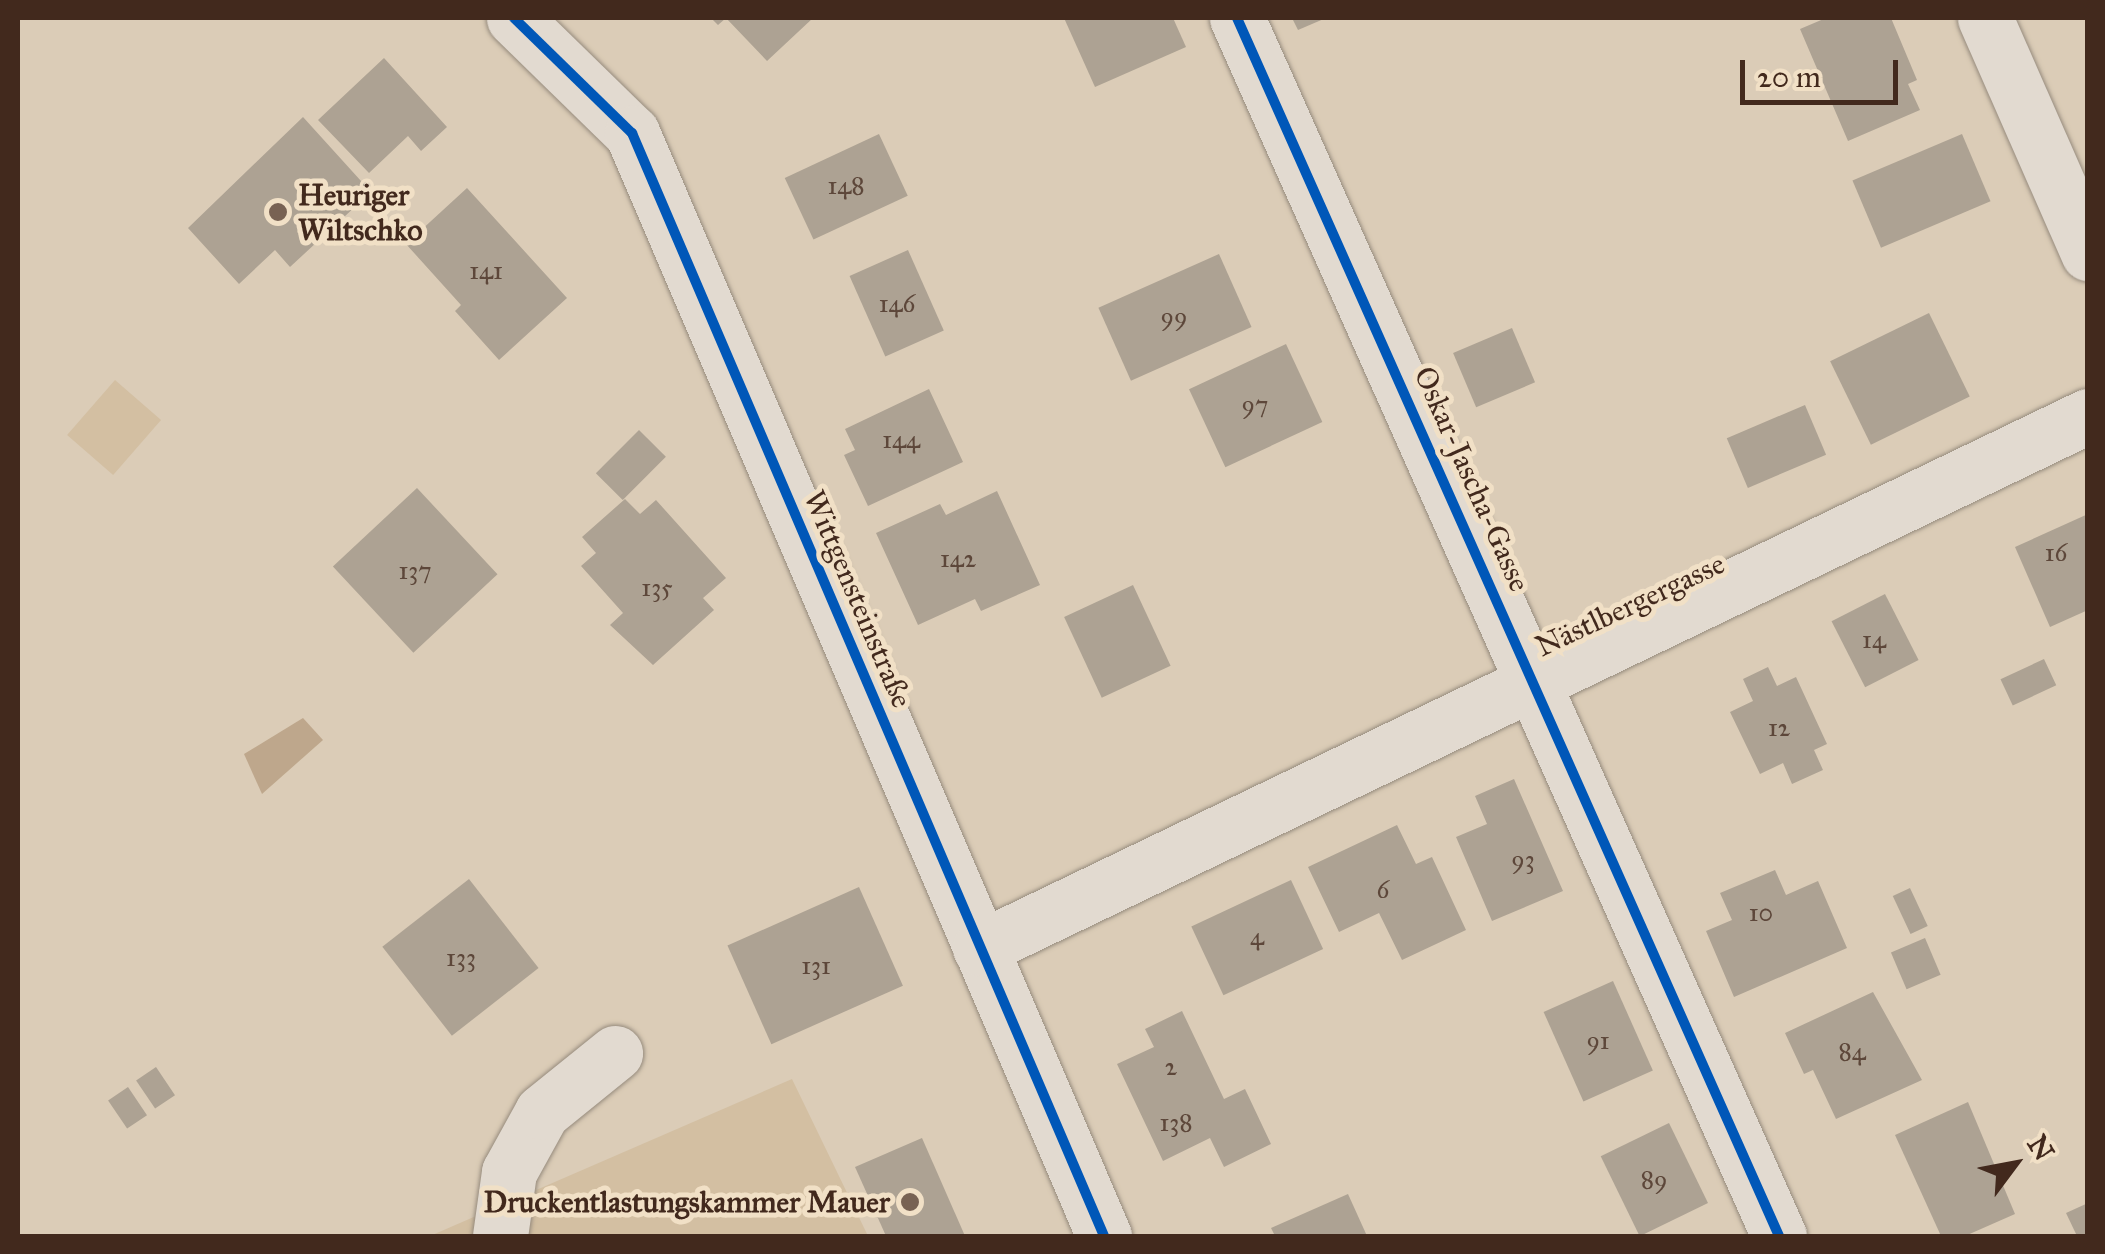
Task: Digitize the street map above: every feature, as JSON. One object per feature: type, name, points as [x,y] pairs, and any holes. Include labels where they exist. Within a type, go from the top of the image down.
[{"type":"street","name":"Wittgensteinstraße","points":[[514,18],[632,133],[1104,1236]]},
{"type":"street","name":"Oskar-Jascha-Gasse","points":[[1236,18],[1534,678],[1779,1236]]},
{"type":"street","points":[[1985,18],[2088,253]]},
{"type":"street","name":"Nästlbergergasse","points":[[980,948],[1534,678],[2088,416]]},
{"type":"street","points":[[500,1236],[509,1172],[542,1112],[615,1053]]},
{"type":"shaded area","points":[[115,380],[161,420],[113,475],[67,435]]},
{"type":"shaded area","points":[[303,718],[323,740],[262,794],[244,754]]},
{"type":"shaded area","points":[[792,1079],[868,1236],[430,1236]]},
{"type":"building","points":[[726,18],[813,18],[767,61]]},
{"type":"building","points":[[1064,18],[1173,18],[1186,47],[1095,87]]},
{"type":"building","points":[[1292,18],[1326,18],[1298,30]]},
{"type":"building","points":[[1826,18],[1891,18],[1917,80],[1908,84],[1920,110],[1848,141],[1800,29]]},
{"type":"building","points":[[384,58],[447,127],[421,151],[408,136],[369,173],[318,120]]},
{"type":"building","name":"Heuriger Wiltschko","points":[[303,117],[371,192],[290,267],[275,250],[239,284],[188,228]]},
{"type":"building","points":[[879,134],[908,196],[813,240],[785,178]]},
{"type":"building","points":[[1962,134],[1991,201],[1881,248],[1852,180]]},
{"type":"building","points":[[467,188],[567,298],[499,360],[455,311],[461,305],[406,244]]},
{"type":"building","points":[[908,250],[944,330],[885,356],[850,276]]},
{"type":"building","points":[[1219,254],[1252,327],[1131,381],[1098,308]]},
{"type":"building","points":[[1929,313],[1970,397],[1871,445],[1830,361]]},
{"type":"building","points":[[1512,328],[1535,382],[1476,407],[1453,353]]},
{"type":"building","points":[[1286,344],[1322,422],[1225,467],[1189,389]]},
{"type":"building","points":[[929,389],[963,462],[868,506],[844,455],[855,450],[845,429]]},
{"type":"building","points":[[1805,405],[1826,455],[1748,488],[1727,438]]},
{"type":"building","points":[[639,430],[666,457],[623,500],[596,473]]},
{"type":"building","points":[[417,488],[497,574],[413,653],[333,566]]},
{"type":"building","points":[[997,491],[1040,585],[981,611],[975,599],[918,625],[876,533],[940,504],[946,515]]},
{"type":"building","points":[[625,499],[640,514],[656,500],[726,578],[703,598],[714,610],[653,665],[610,625],[623,613],[581,566],[596,553],[582,537]]},
{"type":"building","points":[[2088,514],[2088,610],[2050,627],[2015,547]]},
{"type":"building","points":[[1133,585],[1171,666],[1102,698],[1064,617]]},
{"type":"building","points":[[1885,594],[1919,660],[1865,687],[1832,621]]},
{"type":"building","points":[[2044,659],[2056,685],[2013,706],[2000,679]]},
{"type":"building","points":[[1768,667],[1777,686],[1796,677],[1827,744],[1814,750],[1823,770],[1792,784],[1783,763],[1760,774],[1730,712],[1753,701],[1743,679]]},
{"type":"building","points":[[1514,779],[1563,891],[1492,921],[1456,837],[1487,824],[1475,796]]},
{"type":"building","points":[[1397,825],[1416,864],[1432,857],[1466,930],[1402,960],[1379,913],[1339,932],[1308,867]]},
{"type":"building","points":[[1775,870],[1786,895],[1818,881],[1847,948],[1734,997],[1706,931],[1732,920],[1720,893]]},
{"type":"building","points":[[469,879],[539,968],[452,1036],[382,947]]},
{"type":"building","points":[[1291,880],[1323,949],[1223,995],[1191,926]]},
{"type":"building","points":[[859,887],[903,986],[771,1044],[727,946]]},
{"type":"building","points":[[1910,888],[1928,926],[1911,934],[1893,896]]},
{"type":"building","points":[[1925,938],[1941,975],[1907,989],[1891,952]]},
{"type":"building","points":[[1613,981],[1653,1071],[1583,1101],[1544,1012]]},
{"type":"building","points":[[1873,992],[1922,1080],[1836,1119],[1813,1070],[1804,1074],[1785,1033]]},
{"type":"building","points":[[1182,1011],[1224,1099],[1245,1089],[1271,1144],[1224,1167],[1210,1138],[1163,1161],[1117,1064],[1154,1047],[1145,1029]]},
{"type":"building","points":[[156,1067],[175,1095],[155,1109],[136,1080]]},
{"type":"building","points":[[128,1087],[147,1115],[127,1129],[108,1100]]},
{"type":"building","points":[[1968,1102],[2015,1214],[1965,1236],[1941,1236],[1895,1135]]},
{"type":"building","points":[[1669,1123],[1708,1203],[1640,1236],[1601,1156]]},
{"type":"building","name":"Druckentlastungskammer Mauer","points":[[922,1138],[965,1236],[886,1236],[855,1167]]},
{"type":"building","points":[[1348,1194],[1367,1236],[1275,1236],[1271,1228]]},
{"type":"building","points":[[2088,1203],[2088,1236],[2077,1236],[2066,1213]]},
{"type":"cycle path","points":[[514,18],[632,133],[1104,1236]]},
{"type":"cycle path","points":[[1237,18],[1779,1236]]},
{"type":"place","name":"Heuriger Wiltschko","points":[[278,212]]},
{"type":"place","name":"Druckentlastungskammer Mauer","points":[[910,1202]]}]
